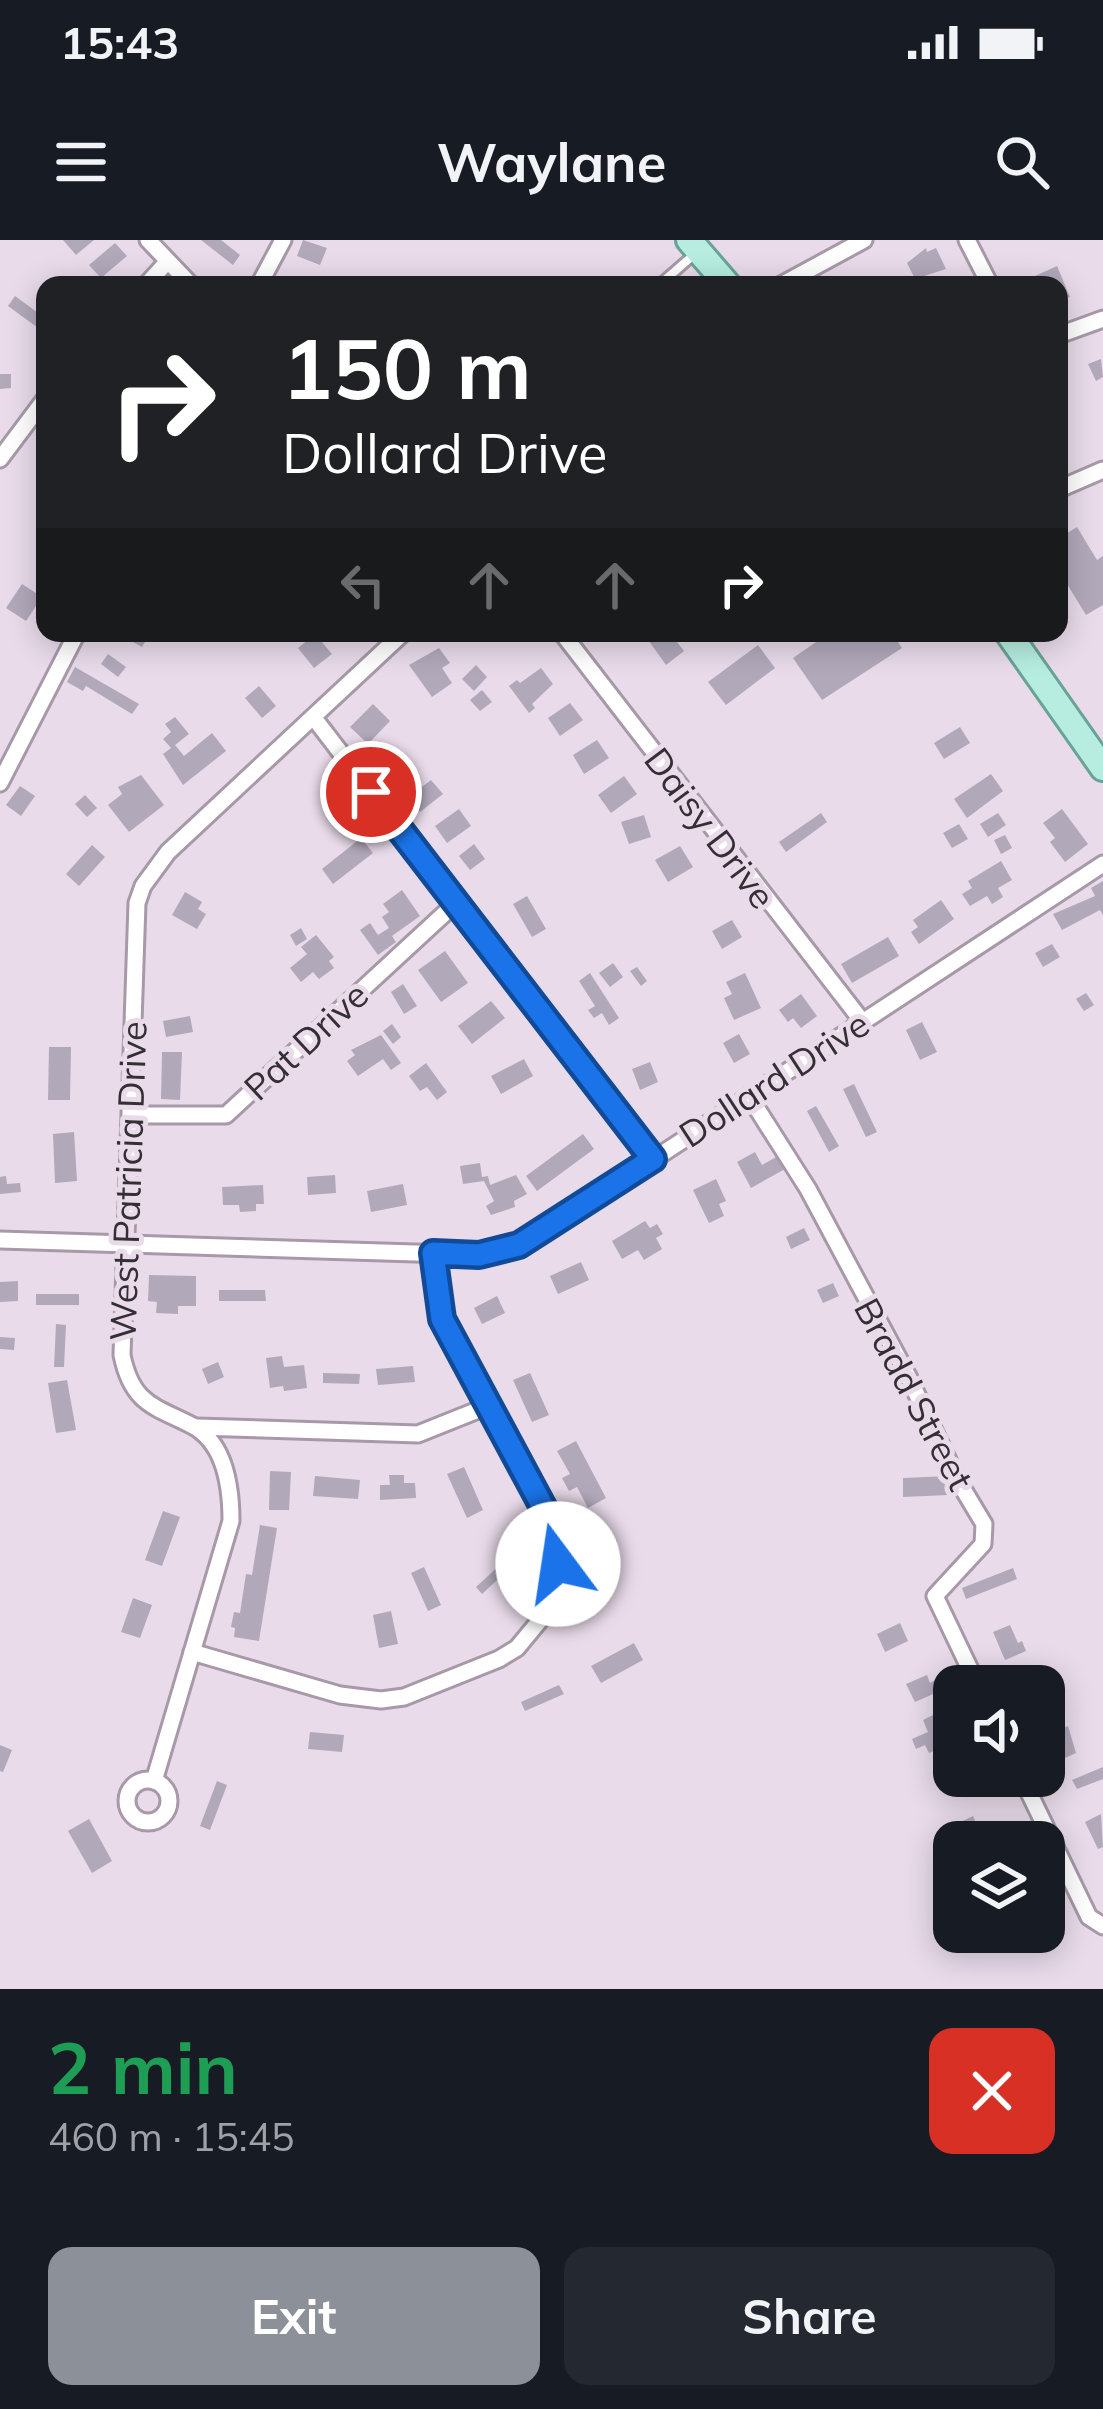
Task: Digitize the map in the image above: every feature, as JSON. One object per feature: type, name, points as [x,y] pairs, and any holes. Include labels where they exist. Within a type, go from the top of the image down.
[{"type":"main road","points":[[694,246],[720,276]]},
{"type":"main road","points":[[1015,642],[1103,768]]},
{"type":"street","points":[[148,240],[181,276]]},
{"type":"street","points":[[265,276],[283,240]]},
{"type":"street","points":[[798,276],[864,240]]},
{"type":"street","points":[[967,240],[985,276]]},
{"type":"street","points":[[154,276],[167,262]]},
{"type":"street","points":[[1068,332],[1103,319]]},
{"type":"street","points":[[0,459],[36,412]]},
{"type":"street","points":[[1068,485],[1103,470]]},
{"type":"street","points":[[0,783],[72,642]]},
{"type":"street","name":"West Patricia Drive","points":[[197,1427],[144,1401],[126,1373],[122,1355],[137,903],[143,886],[168,852],[394,642]]},
{"type":"street","name":"Daisy Drive","points":[[569,642],[862,1022]]},
{"type":"street","points":[[314,718],[653,1159]]},
{"type":"street","name":"Dollard Drive","points":[[0,1240],[479,1255],[519,1245],[1103,864]]},
{"type":"street","name":"Pat Drive","points":[[131,1115],[226,1115],[457,902]]},
{"type":"street","name":"Bradd Street","points":[[749,1096],[808,1189],[984,1524],[983,1544],[934,1596],[968,1665]]},
{"type":"street","points":[[192,1652],[340,1695],[381,1700],[404,1697],[464,1675],[517,1648],[550,1604],[558,1546],[549,1518],[442,1319],[433,1253]]},
{"type":"street","points":[[197,1427],[406,1435],[438,1429],[488,1406]]},
{"type":"street","points":[[154,1781],[231,1521],[231,1493],[222,1461],[197,1427]]},
{"type":"street","points":[[1031,1797],[1089,1916],[1102,1926]]},
{"type":"lane","points":[[667,276],[694,246]]},
{"type":"building","points":[[63,240],[94,240],[76,255]]},
{"type":"building","points":[[201,240],[221,240],[240,255],[233,265]]},
{"type":"building","points":[[303,240],[327,248],[320,265],[297,256]]},
{"type":"building","points":[[115,243],[127,256],[103,276],[89,265]]},
{"type":"building","points":[[926,248],[927,252],[936,248],[946,269],[914,276],[907,263]]},
{"type":"building","points":[[1057,266],[1061,276],[1035,276]]},
{"type":"building","points":[[15,296],[36,311],[36,326],[8,306]]},
{"type":"building","points":[[1101,359],[1103,377],[1096,381],[1088,364]]},
{"type":"building","points":[[0,374],[11,374],[11,388],[0,389]]},
{"type":"building","points":[[1077,527],[1097,560],[1103,556],[1103,605],[1086,615],[1068,586],[1068,532]]},
{"type":"building","points":[[22,584],[36,593],[36,606],[26,621],[6,608]]},
{"type":"building","points":[[305,642],[322,642],[332,654],[314,668],[298,648]]},
{"type":"building","points":[[649,642],[677,642],[684,651],[666,665]]},
{"type":"building","points":[[816,642],[898,642],[902,648],[822,700],[793,658]]},
{"type":"building","points":[[758,645],[775,668],[726,705],[708,682]]},
{"type":"building","points":[[439,648],[450,663],[442,668],[452,683],[432,697],[409,665]]},
{"type":"building","points":[[108,654],[126,667],[118,677],[101,664]]},
{"type":"building","points":[[476,665],[487,677],[474,691],[462,679]]},
{"type":"building","points":[[75,667],[139,704],[132,714],[86,686],[83,691],[67,682]]},
{"type":"building","points":[[541,668],[553,684],[529,713],[509,686]]},
{"type":"building","points":[[259,686],[276,706],[262,718],[245,698]]},
{"type":"building","points":[[482,690],[492,702],[480,711],[470,700]]},
{"type":"building","points":[[570,703],[583,720],[560,736],[548,718]]},
{"type":"building","points":[[373,704],[390,721],[368,744],[350,727]]},
{"type":"building","points":[[175,717],[189,734],[175,745],[184,756],[212,733],[226,751],[183,785],[163,754],[171,748],[163,739],[171,732],[165,724]]},
{"type":"building","points":[[960,727],[970,743],[944,759],[934,743]]},
{"type":"building","points":[[597,740],[609,758],[584,774],[573,755]]},
{"type":"building","points":[[991,774],[1003,791],[967,818],[954,799]]},
{"type":"building","points":[[141,775],[164,805],[129,832],[108,805],[122,794],[118,787]]},
{"type":"building","points":[[624,776],[637,794],[611,813],[598,795]]},
{"type":"building","points":[[431,780],[443,794],[420,812],[409,797]]},
{"type":"building","points":[[20,786],[35,796],[21,816],[6,805]]},
{"type":"building","points":[[85,795],[97,808],[87,817],[75,804]]},
{"type":"building","points":[[459,809],[471,826],[447,843],[435,826]]},
{"type":"building","points":[[1062,809],[1088,844],[1065,862],[1043,823]]},
{"type":"building","points":[[821,813],[827,822],[786,852],[779,842]]},
{"type":"building","points":[[998,813],[1006,825],[988,837],[980,824]]},
{"type":"building","points":[[644,815],[651,837],[629,844],[621,822]]},
{"type":"building","points":[[959,824],[968,839],[952,848],[943,833]]},
{"type":"building","points":[[1005,835],[1012,848],[1001,854],[994,840]]},
{"type":"building","points":[[361,838],[373,853],[333,884],[322,869]]},
{"type":"building","points":[[474,844],[485,859],[470,870],[459,856]]},
{"type":"building","points":[[92,845],[105,857],[79,886],[66,874]]},
{"type":"building","points":[[680,846],[693,867],[668,882],[655,860]]},
{"type":"building","points":[[1001,861],[1012,880],[998,888],[1003,897],[992,904],[987,896],[970,906],[962,894],[972,888],[968,881]]},
{"type":"building","points":[[1103,881],[1103,915],[1100,910],[1062,930],[1053,914],[1095,896],[1091,888]]},
{"type":"building","points":[[402,890],[420,916],[392,936],[396,942],[378,955],[360,930],[370,923],[378,935],[389,928],[382,917],[389,912],[383,904]]},
{"type":"building","points":[[185,892],[202,902],[198,909],[206,914],[197,929],[172,915]]},
{"type":"building","points":[[527,896],[546,929],[532,937],[513,904]]},
{"type":"building","points":[[941,900],[954,919],[919,944],[911,932],[918,927],[913,920]]},
{"type":"building","points":[[732,920],[742,937],[722,949],[712,931]]},
{"type":"building","points":[[301,928],[307,939],[296,946],[290,935]]},
{"type":"building","points":[[316,935],[334,957],[329,961],[334,968],[319,979],[313,972],[301,982],[290,968],[307,954],[301,947]]},
{"type":"building","points":[[888,937],[899,956],[852,983],[841,964]]},
{"type":"building","points":[[1052,944],[1060,957],[1043,967],[1035,953]]},
{"type":"building","points":[[445,951],[468,983],[441,1002],[418,970]]},
{"type":"building","points":[[613,963],[623,977],[610,987],[599,973]]},
{"type":"building","points":[[637,967],[647,981],[641,986],[630,971]]},
{"type":"building","points":[[590,973],[619,1018],[609,1025],[602,1013],[594,1018],[588,1010],[595,1006],[579,981]]},
{"type":"building","points":[[745,973],[761,1008],[734,1020],[724,998],[732,994],[726,982]]},
{"type":"building","points":[[403,984],[417,1006],[404,1014],[391,992]]},
{"type":"building","points":[[1086,993],[1094,1005],[1084,1011],[1076,999]]},
{"type":"building","points":[[801,994],[817,1016],[801,1028],[779,1010]]},
{"type":"building","points":[[491,1001],[505,1018],[472,1044],[458,1026]]},
{"type":"building","points":[[190,1016],[193,1032],[166,1037],[163,1021]]},
{"type":"building","points":[[922,1022],[937,1052],[920,1060],[906,1030]]},
{"type":"building","points":[[392,1024],[401,1037],[393,1044],[383,1031]]},
{"type":"building","points":[[739,1034],[750,1054],[734,1063],[723,1043]]},
{"type":"building","points":[[381,1035],[401,1063],[391,1070],[383,1059],[358,1076],[347,1061],[355,1055],[351,1050]]},
{"type":"building","points":[[49,1047],[71,1047],[70,1100],[48,1100]]},
{"type":"building","points":[[162,1052],[182,1052],[180,1100],[161,1099]]},
{"type":"building","points":[[524,1059],[533,1076],[501,1094],[491,1076]]},
{"type":"building","points":[[650,1062],[658,1082],[640,1090],[632,1069]]},
{"type":"building","points":[[426,1063],[447,1092],[437,1100],[427,1087],[420,1091],[409,1076]]},
{"type":"building","points":[[854,1084],[877,1132],[866,1137],[843,1089]]},
{"type":"building","points":[[816,1106],[839,1146],[829,1152],[807,1111]]},
{"type":"building","points":[[74,1132],[77,1181],[55,1183],[53,1134]]},
{"type":"building","points":[[583,1134],[594,1149],[537,1191],[526,1176]]},
{"type":"building","points":[[755,1152],[762,1165],[778,1156],[785,1169],[751,1188],[737,1162]]},
{"type":"building","points":[[480,1163],[482,1177],[488,1176],[490,1185],[516,1175],[527,1194],[514,1201],[515,1207],[491,1215],[486,1206],[494,1201],[484,1181],[463,1184],[460,1166]]},
{"type":"building","points":[[335,1175],[336,1193],[308,1195],[307,1177]]},
{"type":"building","points":[[6,1176],[7,1184],[20,1183],[21,1192],[0,1194],[0,1177]]},
{"type":"building","points":[[716,1179],[726,1201],[719,1204],[724,1216],[709,1223],[693,1190]]},
{"type":"building","points":[[403,1184],[407,1205],[371,1212],[367,1191]]},
{"type":"building","points":[[263,1185],[264,1204],[256,1204],[256,1211],[240,1212],[239,1205],[223,1205],[222,1187]]},
{"type":"building","points":[[645,1221],[650,1228],[657,1224],[663,1234],[656,1238],[662,1249],[644,1260],[638,1250],[622,1259],[612,1241]]},
{"type":"building","points":[[804,1228],[810,1240],[791,1249],[786,1237]]},
{"type":"building","points":[[581,1262],[589,1280],[558,1294],[550,1276]]},
{"type":"building","points":[[149,1275],[196,1276],[196,1306],[178,1306],[178,1314],[156,1313],[157,1302],[148,1301]]},
{"type":"building","points":[[18,1281],[18,1301],[0,1302],[0,1282]]},
{"type":"building","points":[[833,1283],[839,1296],[823,1303],[817,1290]]},
{"type":"building","points":[[219,1290],[265,1290],[266,1301],[219,1301]]},
{"type":"building","points":[[36,1294],[79,1294],[79,1305],[36,1305]]},
{"type":"building","points":[[497,1296],[505,1313],[482,1324],[474,1308]]},
{"type":"building","points":[[56,1324],[66,1325],[64,1367],[54,1367]]},
{"type":"building","points":[[0,1337],[15,1338],[14,1350],[0,1349]]},
{"type":"building","points":[[282,1356],[284,1367],[304,1365],[307,1388],[270,1388],[266,1358]]},
{"type":"building","points":[[218,1362],[224,1377],[208,1384],[202,1369]]},
{"type":"building","points":[[413,1366],[415,1382],[378,1385],[376,1369]]},
{"type":"building","points":[[323,1373],[360,1374],[359,1384],[323,1383]]},
{"type":"building","points":[[530,1373],[549,1415],[532,1422],[513,1380]]},
{"type":"building","points":[[67,1380],[76,1430],[56,1433],[48,1383]]},
{"type":"building","points":[[576,1441],[606,1498],[588,1508],[577,1487],[569,1491],[562,1478],[570,1474],[557,1451]]},
{"type":"building","points":[[464,1467],[483,1510],[467,1518],[447,1474]]},
{"type":"building","points":[[270,1471],[291,1472],[289,1510],[269,1510]]},
{"type":"building","points":[[389,1475],[404,1475],[404,1483],[415,1483],[416,1498],[380,1500],[380,1485],[390,1485]]},
{"type":"building","points":[[315,1476],[360,1480],[358,1499],[313,1496]]},
{"type":"building","points":[[948,1476],[948,1495],[903,1497],[903,1478]]},
{"type":"building","points":[[163,1511],[180,1517],[162,1566],[145,1560]]},
{"type":"building","points":[[260,1525],[277,1528],[259,1641],[234,1637],[231,1627],[234,1612],[240,1613],[246,1574],[252,1575]]},
{"type":"building","points":[[512,1554],[518,1561],[482,1594],[476,1587]]},
{"type":"building","points":[[424,1567],[441,1605],[428,1611],[411,1573]]},
{"type":"building","points":[[1013,1568],[1017,1579],[966,1599],[962,1588]]},
{"type":"building","points":[[133,1598],[152,1605],[140,1638],[121,1632]]},
{"type":"building","points":[[391,1611],[398,1644],[379,1648],[373,1615]]},
{"type":"building","points":[[900,1623],[908,1641],[885,1652],[877,1634]]},
{"type":"building","points":[[1010,1625],[1026,1651],[1005,1660],[993,1632]]},
{"type":"building","points":[[634,1643],[643,1660],[601,1683],[591,1666]]},
{"type":"building","points":[[927,1675],[933,1681],[933,1694],[915,1702],[906,1684]]},
{"type":"building","points":[[559,1685],[564,1694],[525,1711],[521,1702]]},
{"type":"building","points":[[933,1715],[933,1751],[929,1753],[925,1745],[916,1749],[912,1739],[928,1732],[923,1720]]},
{"type":"building","points":[[1068,1726],[1076,1753],[1065,1758]]},
{"type":"building","points":[[310,1732],[344,1735],[342,1752],[308,1749]]},
{"type":"building","points":[[0,1745],[12,1750],[3,1772],[0,1771]]},
{"type":"building","points":[[1103,1767],[1103,1779],[1077,1789],[1072,1780]]},
{"type":"building","points":[[217,1781],[227,1785],[210,1830],[200,1826]]},
{"type":"building","points":[[1101,1814],[1103,1847],[1098,1849],[1085,1822]]},
{"type":"building","points":[[89,1819],[112,1861],[92,1873],[68,1831]]},
{"type":"route","points":[[371,792],[653,1159],[519,1245],[479,1255],[433,1253],[442,1319],[549,1518],[558,1564]]}]
